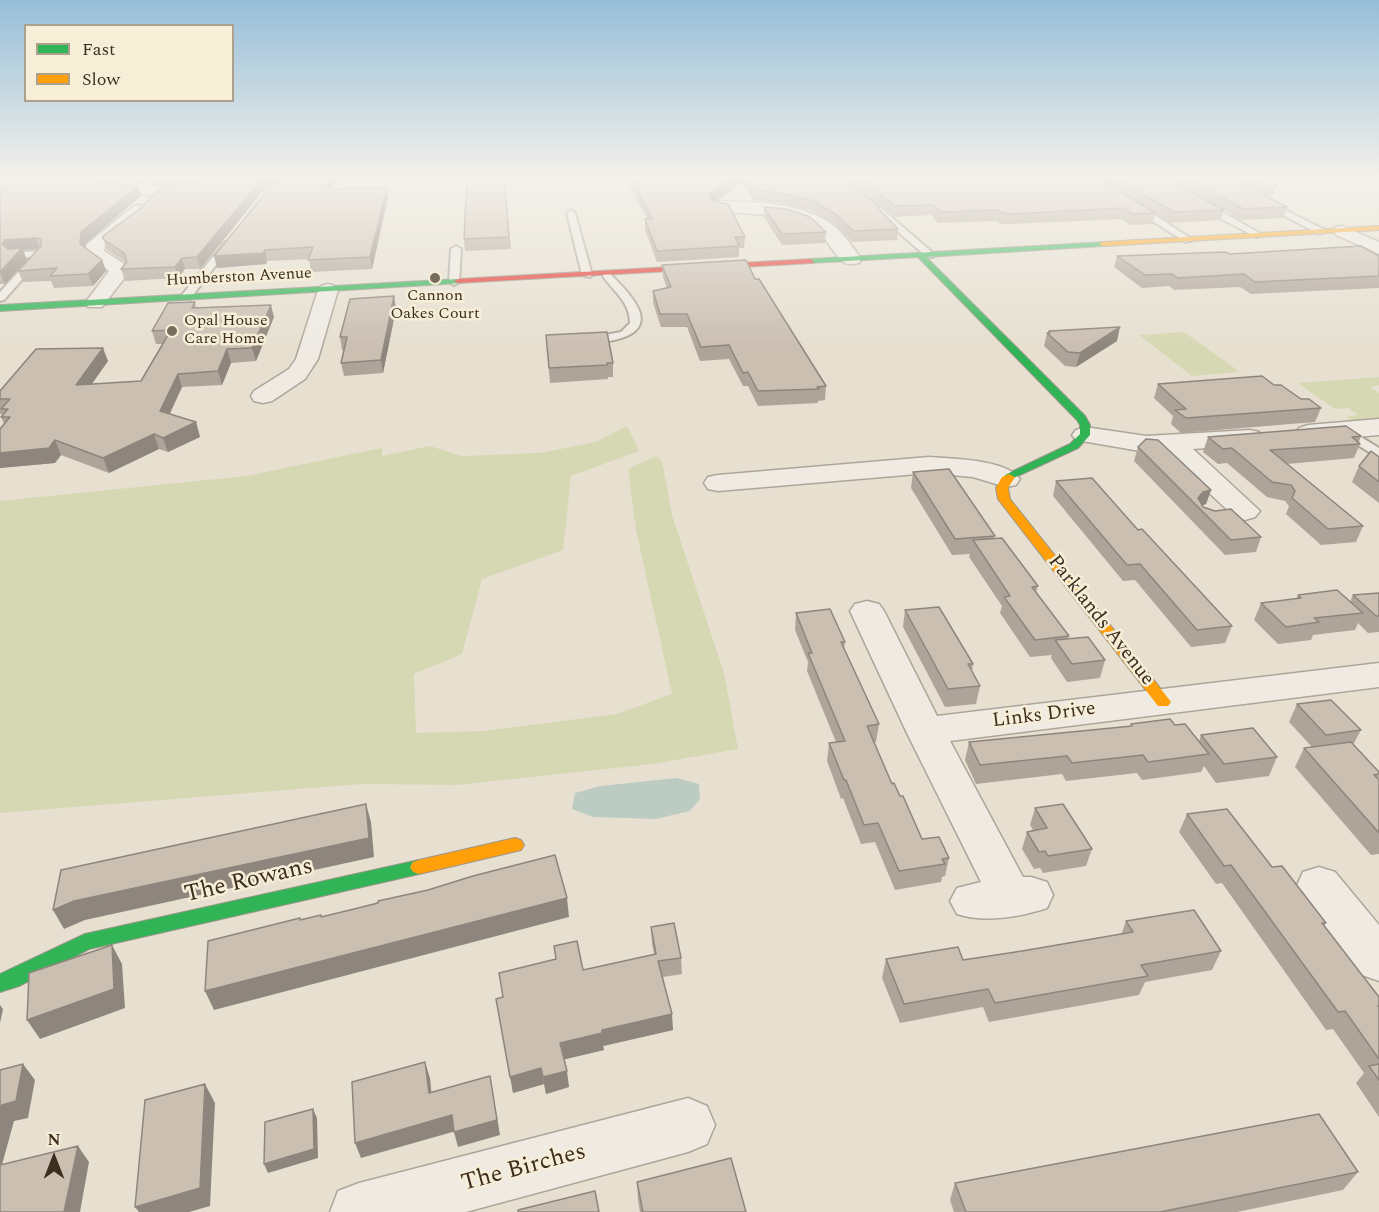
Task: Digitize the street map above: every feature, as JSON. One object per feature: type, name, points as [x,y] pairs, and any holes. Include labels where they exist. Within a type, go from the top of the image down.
[{"type":"main road","name":"Humberston Avenue","points":[[0,308],[1268,235]]},
{"type":"main road","points":[[925,255],[1081,418],[1085,425],[1085,435],[1074,446],[1006,479]]},
{"type":"main road","name":"Parklands Avenue","points":[[1006,479],[1002,488],[1004,499],[1162,702]]},
{"type":"main road","name":"The Rowans","points":[[0,983],[12,980],[85,942],[515,845]]},
{"type":"street","points":[[95,303],[119,272],[114,264],[94,253],[96,244],[108,235]]},
{"type":"street","points":[[832,235],[852,259]]},
{"type":"street","points":[[1349,235],[1379,249]]},
{"type":"street","points":[[263,396],[297,374],[307,358],[327,290]]},
{"type":"street","points":[[1085,435],[1119,442],[1172,444],[1379,427]]},
{"type":"street","points":[[1172,444],[1259,510],[1210,514]]},
{"type":"street","points":[[856,447],[871,470]]},
{"type":"street","points":[[718,483],[929,465],[977,469],[1006,479]]},
{"type":"street","points":[[869,611],[1006,897]]},
{"type":"street","name":"Parklands Avenue","points":[[1162,702],[1379,675]]},
{"type":"street","name":"Links Drive","points":[[925,731],[1162,702]]},
{"type":"street","points":[[1319,885],[1377,955]]},
{"type":"street","name":"The Birches","points":[[360,1212],[688,1125]]},
{"type":"lane","points":[[186,297],[235,235]]},
{"type":"lane","points":[[577,235],[587,275]]},
{"type":"lane","points":[[903,235],[925,255]]},
{"type":"lane","points":[[1180,235],[1189,240]]},
{"type":"lane","points":[[454,282],[456,249]]},
{"type":"lane","points":[[0,298],[40,254],[14,255]]},
{"type":"lane","points":[[587,340],[619,337],[629,333],[633,328],[635,319],[630,302],[606,274]]},
{"type":"lane","points":[[1343,430],[1379,454]]},
{"type":"green space","points":[[1184,332],[1240,372],[1192,376],[1139,335]]},
{"type":"green space","points":[[1379,377],[1379,385],[1370,387],[1379,393],[1379,419],[1353,421],[1346,417],[1358,415],[1349,408],[1335,409],[1298,383]]},
{"type":"green space","points":[[627,426],[639,451],[571,476],[563,550],[482,579],[462,654],[414,674],[416,733],[483,731],[617,714],[672,694],[636,530],[628,469],[656,456],[662,461],[672,515],[724,673],[738,749],[652,764],[457,785],[361,784],[0,813],[0,501],[246,476],[382,448],[382,456],[430,446],[461,456],[540,453],[596,442]]},
{"type":"shaded area","points":[[676,778],[699,784],[700,799],[690,811],[656,819],[593,817],[572,809],[575,793],[601,786]]},
{"type":"building","points":[[0,235],[81,235],[80,244],[102,260],[88,274],[50,276],[57,268],[18,271],[41,246],[41,239],[5,240],[2,244],[8,249],[22,248],[0,272]]},
{"type":"building","points":[[216,235],[197,257],[182,258],[175,267],[121,269],[127,262],[124,253],[103,239],[103,236]]},
{"type":"building","points":[[232,235],[375,235],[370,257],[308,260],[313,247],[214,256]]},
{"type":"building","points":[[464,235],[509,235],[509,237],[464,239]]},
{"type":"building","points":[[651,235],[744,235],[745,237],[735,237],[739,246],[657,251]]},
{"type":"building","points":[[1361,246],[1379,256],[1379,276],[1255,282],[1244,274],[1178,278],[1172,274],[1145,275],[1117,256],[1225,252],[1230,254]]},
{"type":"building","points":[[746,260],[755,279],[759,279],[826,386],[817,387],[819,389],[758,391],[748,372],[743,373],[729,345],[701,347],[687,314],[660,314],[653,291],[671,287],[662,265]]},
{"type":"building","points":[[394,296],[381,360],[341,363],[347,337],[340,337],[350,299]]},
{"type":"building","points":[[195,302],[192,308],[271,305],[252,348],[227,349],[218,371],[178,374],[160,411],[196,422],[163,438],[154,434],[103,458],[55,440],[49,448],[0,453],[0,429],[10,417],[1,417],[8,409],[1,409],[10,399],[0,399],[0,391],[36,349],[103,348],[76,385],[141,381],[171,330],[152,331],[168,303]]},
{"type":"building","points":[[1120,327],[1080,353],[1068,352],[1047,333],[1050,333],[1049,331]]},
{"type":"building","points":[[607,332],[613,363],[549,368],[546,335]]},
{"type":"building","points":[[1262,376],[1274,385],[1281,385],[1301,399],[1309,399],[1321,408],[1186,418],[1175,410],[1186,409],[1158,384]]},
{"type":"building","points":[[1346,426],[1361,436],[1352,437],[1360,444],[1270,450],[1363,526],[1328,529],[1292,498],[1295,491],[1291,485],[1272,482],[1232,448],[1223,449],[1208,437]]},
{"type":"building","points":[[1146,439],[1158,440],[1211,490],[1203,492],[1198,498],[1203,507],[1215,511],[1231,509],[1261,537],[1231,540],[1138,447]]},
{"type":"building","points":[[1371,451],[1379,457],[1379,482],[1359,466]]},
{"type":"building","points":[[949,469],[995,536],[955,539],[913,472]]},
{"type":"building","points":[[1092,478],[1138,530],[1142,529],[1232,626],[1197,630],[1140,564],[1127,565],[1056,481]]},
{"type":"building","points":[[1002,538],[1038,586],[1032,587],[1069,636],[1035,640],[1004,597],[1010,596],[973,540]]},
{"type":"building","points":[[1337,590],[1363,613],[1314,618],[1319,622],[1286,627],[1261,603],[1301,598],[1298,595]]},
{"type":"building","points":[[1379,593],[1379,616],[1376,616],[1353,595]]},
{"type":"building","points":[[939,607],[973,664],[968,664],[980,686],[948,689],[905,610]]},
{"type":"building","points":[[830,609],[845,642],[841,642],[879,724],[867,726],[892,784],[894,783],[900,796],[903,796],[922,839],[939,837],[949,858],[942,859],[945,864],[899,871],[878,823],[864,825],[829,743],[845,741],[808,653],[812,653],[796,613]]},
{"type":"building","points":[[1088,637],[1105,660],[1072,664],[1055,640]]},
{"type":"building","points":[[1331,700],[1361,730],[1326,735],[1297,704]]},
{"type":"building","points":[[1170,719],[1175,725],[1185,724],[1209,754],[1148,762],[1143,755],[1072,763],[1067,756],[980,765],[969,742],[1132,726],[1131,724]]},
{"type":"building","points":[[1253,728],[1277,757],[1224,764],[1201,735]]},
{"type":"building","points":[[1351,742],[1379,772],[1374,775],[1379,780],[1379,833],[1304,748]]},
{"type":"building","points":[[366,804],[369,838],[74,901],[53,910],[61,870]]},
{"type":"building","points":[[1063,804],[1092,849],[1048,856],[1045,851],[1039,852],[1027,832],[1047,828],[1035,808]]},
{"type":"building","points":[[1227,809],[1272,867],[1282,866],[1379,997],[1379,1059],[1345,1011],[1338,1012],[1231,865],[1224,866],[1187,814]]},
{"type":"building","points":[[555,855],[567,898],[205,991],[208,941],[300,918],[300,920],[321,915],[321,917],[350,910]]},
{"type":"building","points":[[1194,910],[1221,951],[1141,965],[1148,976],[995,1003],[988,989],[904,1004],[886,959],[958,947],[963,960],[1022,951],[1133,932],[1126,921]]},
{"type":"building","points":[[674,923],[681,958],[658,961],[672,1014],[602,1030],[602,1033],[560,1043],[567,1071],[543,1077],[541,1068],[510,1077],[496,999],[503,997],[499,973],[556,959],[554,946],[577,941],[583,970],[656,954],[651,927]]},
{"type":"building","points":[[112,945],[114,989],[27,1020],[29,973]]},
{"type":"building","points":[[425,1062],[429,1093],[490,1076],[497,1120],[454,1132],[452,1115],[355,1143],[352,1082]]},
{"type":"building","points":[[23,1064],[16,1101],[2,1105],[0,1112],[0,1070]]},
{"type":"building","points":[[1379,1064],[1379,1080],[1369,1066]]},
{"type":"building","points":[[205,1084],[200,1188],[135,1207],[145,1100]]},
{"type":"building","points":[[313,1109],[314,1149],[264,1164],[265,1122]]},
{"type":"building","points":[[1319,1114],[1358,1172],[1160,1212],[966,1212],[955,1183]]},
{"type":"building","points":[[78,1146],[64,1212],[0,1212],[0,1165]]},
{"type":"building","points":[[731,1158],[746,1212],[643,1212],[637,1182]]},
{"type":"building","points":[[595,1191],[599,1212],[518,1212],[518,1210]]},
{"type":"traffic: fast","points":[[810,261],[1103,244]]},
{"type":"traffic: fast","points":[[920,255],[1081,418],[1085,425],[1085,435],[1074,446],[1009,477]]},
{"type":"traffic: fast","points":[[0,308],[458,281]]},
{"type":"traffic: fast","points":[[0,983],[12,980],[85,942],[419,867]]},
{"type":"traffic: slow","points":[[1103,244],[1266,235]]},
{"type":"traffic: slow","points":[[1009,477],[1002,488],[1004,499],[1163,702]]},
{"type":"traffic: slow","points":[[419,867],[515,845]]},
{"type":"traffic: jam","points":[[458,281],[810,261]]},
{"type":"place","name":"Cannon Oakes Court","points":[[435,278]]},
{"type":"place","name":"Opal House Care Home","points":[[172,331]]}]
